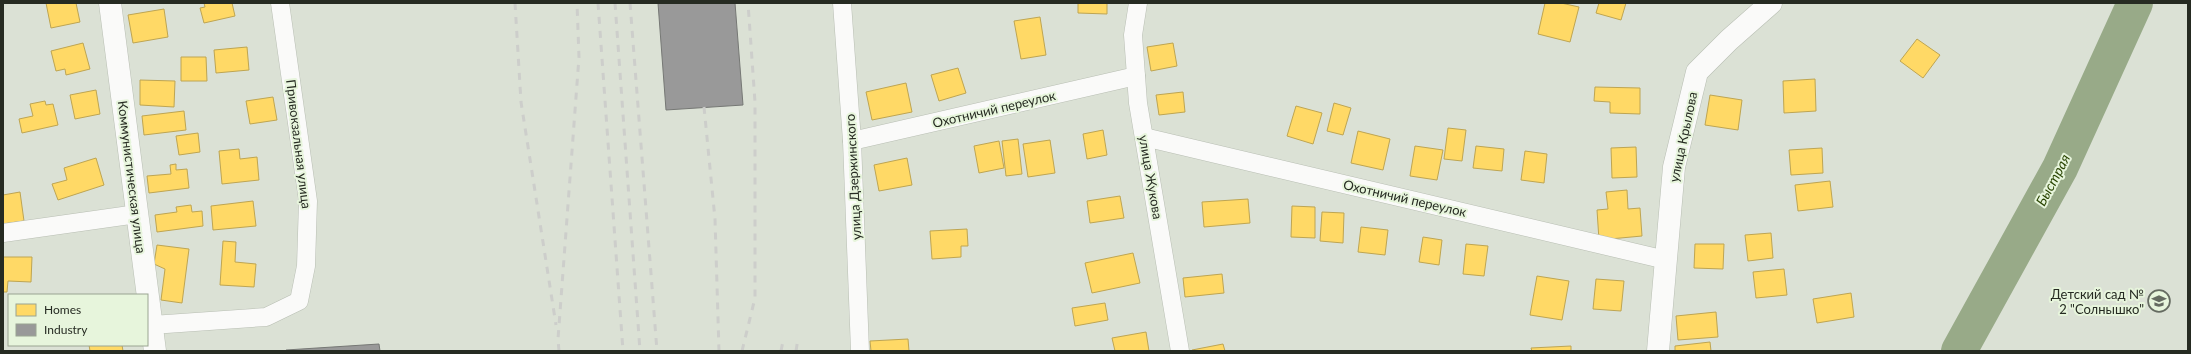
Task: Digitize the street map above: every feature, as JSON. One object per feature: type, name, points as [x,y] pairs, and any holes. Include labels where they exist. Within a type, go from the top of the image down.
[{"type":"street","name":"Коммунистическая улица","points":[[110,3],[148,294]]},
{"type":"street","name":"Привокзальная улица","points":[[152,325],[266,317],[299,301],[306,266],[308,201],[280,3]]},
{"type":"street","name":"улица Дзержинского","points":[[842,3],[852,141],[860,351]]},
{"type":"street","name":"улица Жукова","points":[[1138,3],[1133,35],[1136,76],[1144,137],[1180,351]]},
{"type":"street","name":"улица Крылова","points":[[1658,351],[1674,168],[1697,72],[1729,40],[1771,3]]},
{"type":"street","name":"Охотничий переулок","points":[[852,141],[1136,76]]},
{"type":"street","name":"Охотничий переулок","points":[[1144,137],[1666,260]]},
{"type":"street","points":[[3,233],[137,214]]},
{"type":"street","name":"Коммунистическая улица","points":[[148,295],[155,351]]},
{"type":"building: Homes","points":[[46,3],[76,3],[80,22],[51,28]]},
{"type":"building: Homes","points":[[204,3],[232,3],[235,16],[204,23],[200,8],[205,7]]},
{"type":"building: Homes","points":[[1078,3],[1107,3],[1107,14],[1078,13]]},
{"type":"building: Homes","points":[[1545,3],[1561,3],[1579,7],[1570,42],[1538,34]]},
{"type":"building: Homes","points":[[1599,3],[1626,3],[1621,20],[1596,13]]},
{"type":"building: Homes","points":[[164,9],[168,37],[133,43],[128,15]]},
{"type":"building: Homes","points":[[1040,17],[1046,55],[1021,59],[1014,21]]},
{"type":"building: Homes","points":[[1917,39],[1940,55],[1923,78],[1900,61]]},
{"type":"building: Homes","points":[[83,43],[90,69],[66,75],[65,69],[56,71],[51,51]]},
{"type":"building: Homes","points":[[1173,43],[1177,66],[1151,71],[1147,47]]},
{"type":"building: Homes","points":[[247,47],[249,70],[216,73],[214,50]]},
{"type":"building: Homes","points":[[181,57],[206,57],[207,81],[181,81]]},
{"type":"building: Homes","points":[[958,68],[966,93],[939,101],[931,75]]},
{"type":"building: Homes","points":[[1815,79],[1816,111],[1784,113],[1783,81]]},
{"type":"building: Homes","points":[[140,80],[175,81],[174,107],[140,105]]},
{"type":"building: Homes","points":[[906,83],[912,112],[872,120],[866,92]]},
{"type":"building: Homes","points":[[1595,87],[1640,88],[1640,114],[1610,113],[1610,102],[1594,101]]},
{"type":"building: Homes","points":[[96,90],[100,114],[75,119],[70,95]]},
{"type":"building: Homes","points":[[1183,92],[1185,112],[1159,115],[1156,95]]},
{"type":"building: Homes","points":[[1710,95],[1742,100],[1738,130],[1705,125]]},
{"type":"building: Homes","points":[[273,97],[277,120],[250,124],[246,101]]},
{"type":"building: Homes","points":[[45,101],[46,105],[53,104],[58,125],[22,133],[19,119],[33,116],[30,104]]},
{"type":"building: Homes","points":[[1334,103],[1351,108],[1343,135],[1327,131]]},
{"type":"building: Homes","points":[[1296,106],[1322,113],[1313,144],[1287,136]]},
{"type":"building: Homes","points":[[184,111],[186,130],[144,135],[142,116]]},
{"type":"building: Homes","points":[[1448,128],[1466,130],[1462,161],[1444,159]]},
{"type":"building: Homes","points":[[1103,130],[1107,155],[1087,159],[1083,134]]},
{"type":"building: Homes","points":[[1358,131],[1390,139],[1383,170],[1351,163]]},
{"type":"building: Homes","points":[[198,133],[200,152],[179,155],[176,136]]},
{"type":"building: Homes","points":[[1018,139],[1022,174],[1006,176],[1002,141]]},
{"type":"building: Homes","points":[[1050,140],[1055,173],[1028,177],[1023,144]]},
{"type":"building: Homes","points":[[999,141],[1004,168],[979,173],[974,146]]},
{"type":"building: Homes","points":[[1415,146],[1443,150],[1437,180],[1410,176]]},
{"type":"building: Homes","points":[[1476,146],[1504,149],[1502,171],[1473,168]]},
{"type":"building: Homes","points":[[1636,147],[1637,177],[1612,178],[1611,148]]},
{"type":"building: Homes","points":[[1822,148],[1823,173],[1791,175],[1789,150]]},
{"type":"building: Homes","points":[[239,149],[240,159],[257,157],[259,180],[222,184],[219,151]]},
{"type":"building: Homes","points":[[1525,151],[1547,154],[1544,183],[1521,180]]},
{"type":"building: Homes","points":[[96,158],[104,185],[58,200],[52,184],[67,180],[64,168]]},
{"type":"building: Homes","points":[[907,158],[912,185],[879,191],[874,165]]},
{"type":"building: Homes","points":[[176,164],[176,170],[187,169],[189,188],[149,193],[147,176],[171,174],[170,165]]},
{"type":"building: Homes","points":[[1830,181],[1833,207],[1798,211],[1795,185]]},
{"type":"building: Homes","points":[[1627,190],[1628,209],[1640,208],[1642,236],[1599,240],[1597,210],[1608,209],[1606,192]]},
{"type":"building: Homes","points":[[20,192],[24,221],[3,224],[3,195]]},
{"type":"building: Homes","points":[[1120,196],[1124,218],[1090,223],[1087,201]]},
{"type":"building: Homes","points":[[1248,199],[1250,223],[1204,227],[1202,202]]},
{"type":"building: Homes","points":[[253,201],[256,226],[213,230],[211,206]]},
{"type":"building: Homes","points":[[191,205],[192,212],[202,211],[203,226],[157,232],[155,215],[177,212],[176,207]]},
{"type":"building: Homes","points":[[1292,206],[1315,207],[1315,238],[1291,237]]},
{"type":"building: Homes","points":[[1322,212],[1344,213],[1343,243],[1320,241]]},
{"type":"building: Homes","points":[[1361,227],[1388,230],[1385,255],[1358,252]]},
{"type":"building: Homes","points":[[967,229],[968,246],[961,246],[961,257],[932,259],[930,231]]},
{"type":"building: Homes","points":[[1771,233],[1773,258],[1748,261],[1745,235]]},
{"type":"building: Homes","points":[[1423,237],[1442,240],[1439,265],[1419,262]]},
{"type":"building: Homes","points":[[223,241],[236,242],[235,262],[256,264],[254,287],[220,285]]},
{"type":"building: Homes","points":[[1466,244],[1488,246],[1484,276],[1463,274]]},
{"type":"building: Homes","points":[[1695,244],[1724,244],[1723,269],[1694,268]]},
{"type":"building: Homes","points":[[157,245],[189,249],[182,303],[161,300],[165,269],[154,264]]},
{"type":"building: Homes","points":[[1133,253],[1140,283],[1092,293],[1085,263]]},
{"type":"building: Homes","points":[[3,257],[32,257],[31,282],[8,281],[7,292],[3,292]]},
{"type":"building: Homes","points":[[1784,269],[1787,295],[1756,298],[1753,272]]},
{"type":"building: Homes","points":[[1222,274],[1224,293],[1185,297],[1183,278]]},
{"type":"building: Homes","points":[[1537,276],[1569,281],[1562,320],[1530,315]]},
{"type":"building: Homes","points":[[1596,279],[1624,281],[1621,311],[1593,309]]},
{"type":"building: Homes","points":[[1851,293],[1854,317],[1817,323],[1813,299]]},
{"type":"building: Homes","points":[[1105,303],[1108,320],[1075,326],[1072,308]]},
{"type":"building: Homes","points":[[1716,312],[1718,337],[1678,340],[1676,316]]},
{"type":"building: Homes","points":[[1146,332],[1149,351],[1115,351],[1112,338]]},
{"type":"building: Homes","points":[[908,339],[909,351],[871,351],[870,341]]},
{"type":"building: Homes","points":[[1710,342],[1711,351],[1675,351],[1675,346]]},
{"type":"building: Homes","points":[[1223,344],[1225,351],[1192,351],[1192,350]]},
{"type":"building: Homes","points":[[89,346],[122,346],[123,351],[90,351]]},
{"type":"building: Homes","points":[[1571,346],[1571,351],[1532,351],[1531,348]]},
{"type":"building: Industry","points":[[658,3],[735,3],[743,105],[666,110]]},
{"type":"building: Industry","points":[[379,344],[380,351],[286,351],[286,350]]},
{"type":"waterway","name":"Быстрая","points":[[1959,351],[2060,168],[2135,3]]},
{"type":"railway","points":[[515,3],[521,102],[556,325]]},
{"type":"railway","points":[[559,351],[558,339],[579,57],[577,3]]},
{"type":"railway","points":[[598,3],[623,351]]},
{"type":"railway","points":[[615,3],[640,351]]},
{"type":"railway","points":[[630,3],[657,351]]},
{"type":"railway","points":[[742,351],[755,298],[755,102],[748,3]]},
{"type":"railway","points":[[704,107],[715,219],[719,351]]},
{"type":"railway","points":[[796,351],[798,339]]},
{"type":"railway","points":[[781,351],[783,341]]},
{"type":"place","name":"Детский сад № 2 \"Солнышко\"","points":[[2159,301]]}]
